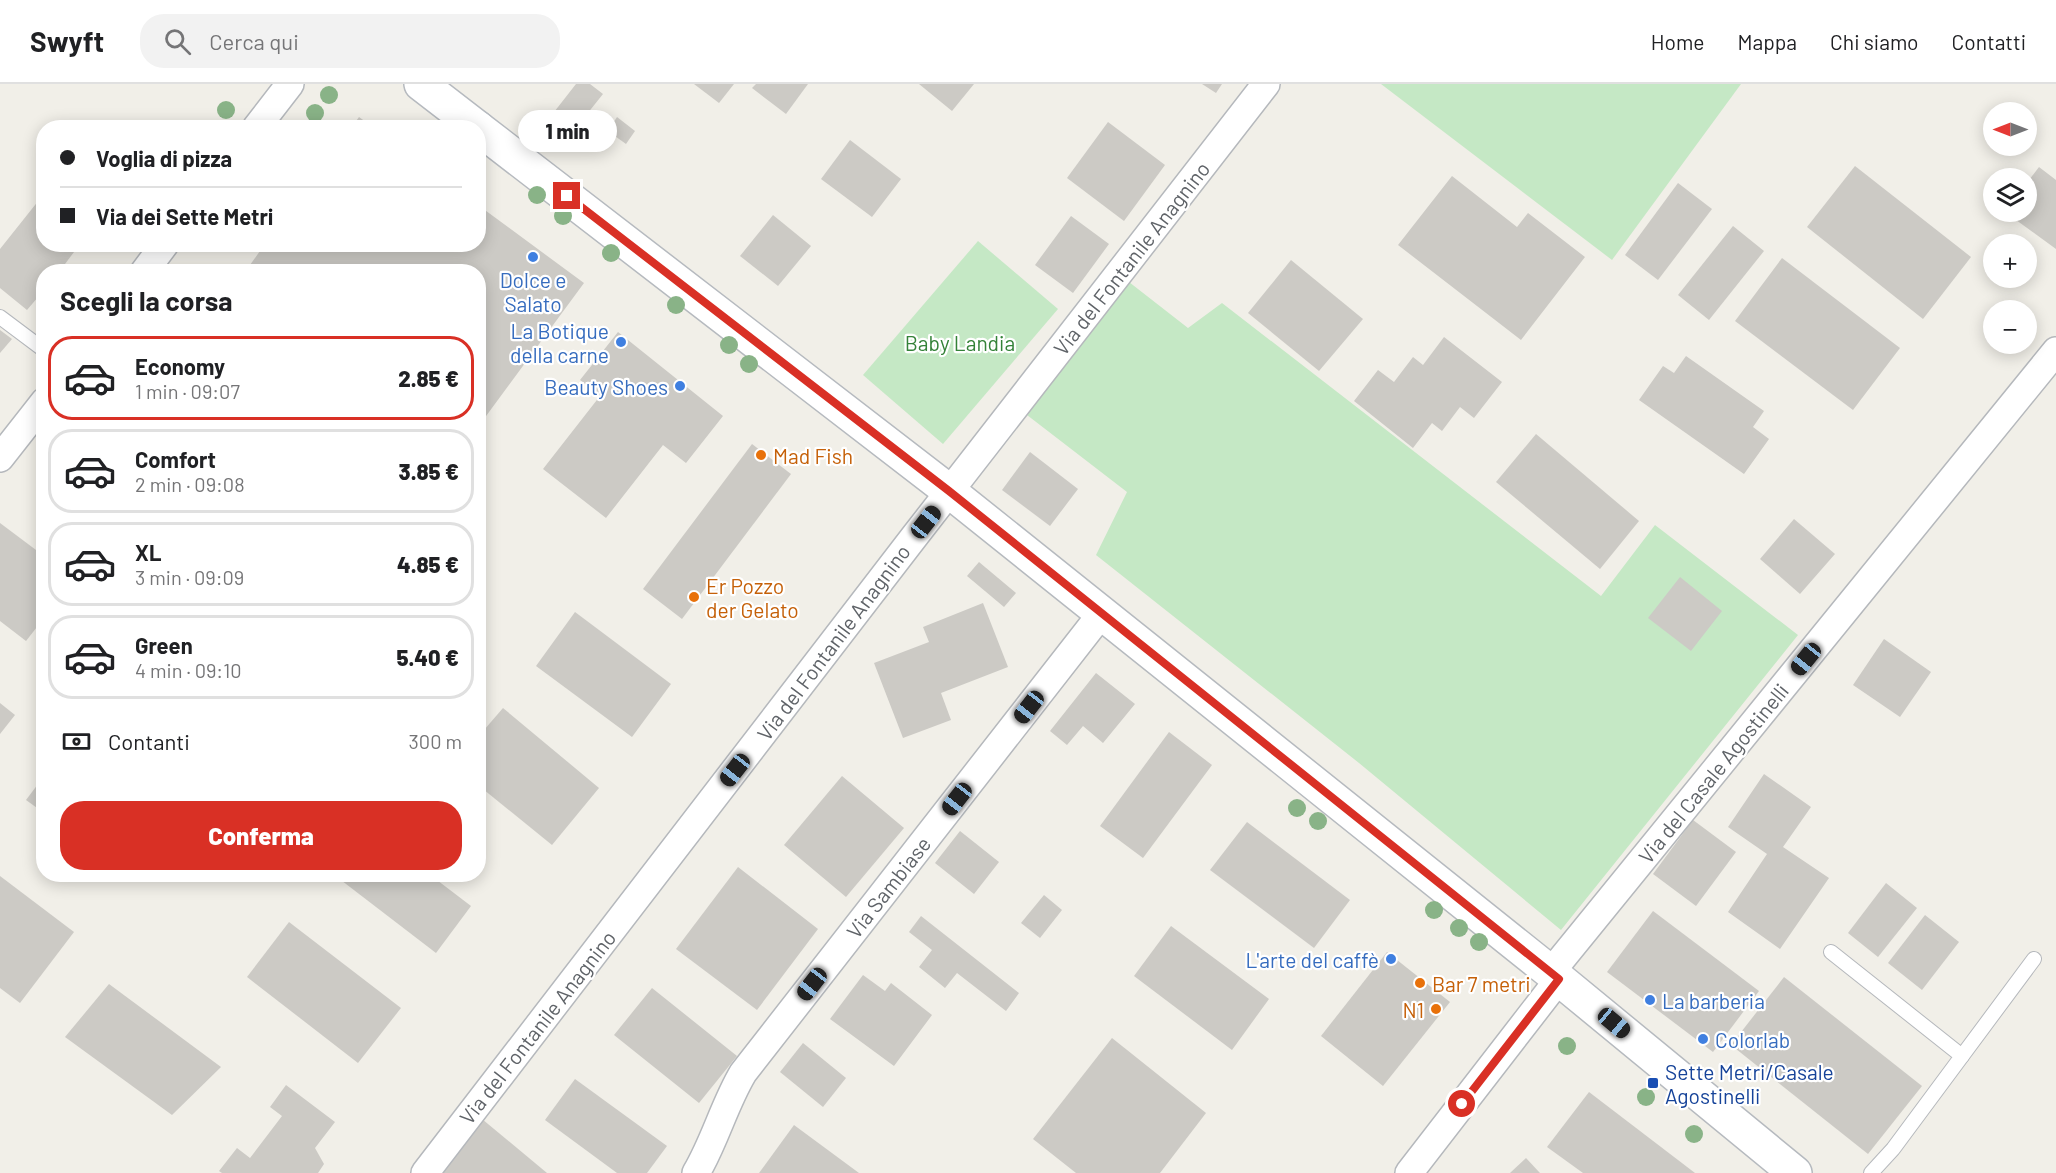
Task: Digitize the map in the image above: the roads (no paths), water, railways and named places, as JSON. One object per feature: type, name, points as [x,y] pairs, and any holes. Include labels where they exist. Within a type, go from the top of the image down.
[{"type":"street","points":[[262,120],[290,84]]},
{"type":"street","points":[[422,84],[468,120]]},
{"type":"street","name":"Via del Fontanile Anagnino","points":[[425,1173],[949,491],[1266,84]]},
{"type":"street","points":[[486,134],[949,491],[1555,975],[1795,1173]]},
{"type":"street","name":"Via del Casale Agostinelli","points":[[1409,1173],[1555,975],[2056,351]]},
{"type":"street","points":[[0,458],[36,412]]},
{"type":"street","name":"Via Sambiase","points":[[696,1173],[710,1147],[728,1099],[743,1073],[1102,613]]},
{"type":"lane","points":[[0,317],[36,344]]},
{"type":"lane","points":[[1831,952],[1962,1056]]},
{"type":"lane","points":[[1871,1173],[1893,1149],[2034,959]]},
{"type":"place","name":"Dolce e Salato","points":[[533,257]]},
{"type":"place","name":"La Botique della carne","points":[[621,342]]},
{"type":"place","name":"Beauty Shoes","points":[[680,386]]},
{"type":"place","name":"Mad Fish","points":[[761,455]]},
{"type":"place","name":"Er Pozzo der Gelato","points":[[694,597]]},
{"type":"place","name":"L'arte del caffè","points":[[1391,959]]},
{"type":"place","name":"Bar 7 metri","points":[[1420,983]]},
{"type":"place","name":"La barberia","points":[[1650,1000]]},
{"type":"place","name":"N1","points":[[1436,1009]]},
{"type":"place","name":"Colorlab","points":[[1703,1039]]},
{"type":"place","name":"Sette Metri/Casale Agostinelli","points":[[1653,1083]]},
{"type":"park label","name":"Baby Landia","points":[[960,342]]}]
